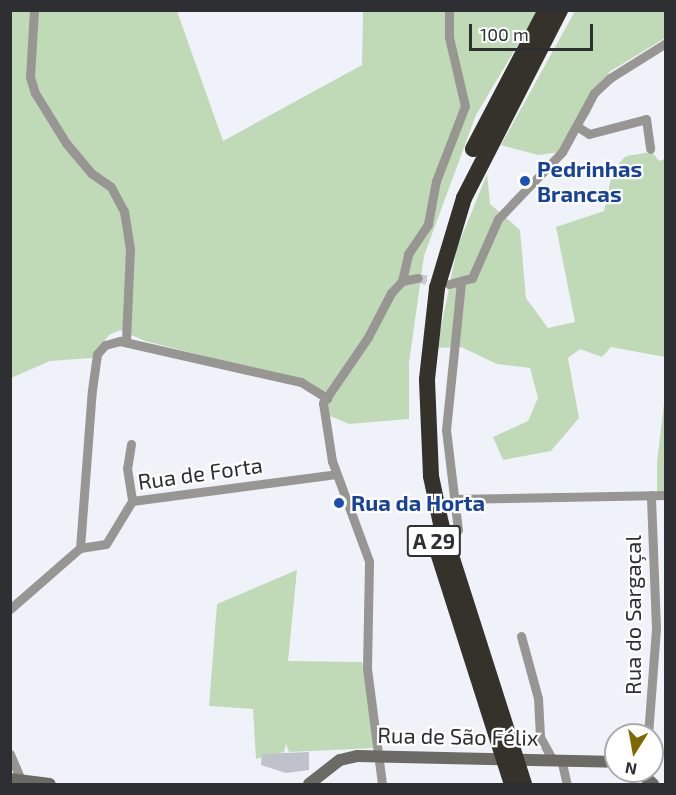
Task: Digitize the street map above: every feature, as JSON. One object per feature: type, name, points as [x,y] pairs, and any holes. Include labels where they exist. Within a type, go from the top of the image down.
[{"type":"highway","name":"A 29","points":[[512,784],[430,523],[421,476],[416,377],[425,296],[453,196],[546,10]]},
{"type":"highway","name":"A 29","points":[[524,784],[441,524],[431,476],[427,379],[437,288],[464,198],[560,10]]},
{"type":"main road","name":"Rua de São Félix","points":[[309,784],[340,760],[381,756],[604,761]]},
{"type":"main road","points":[[18,782],[50,784]]},
{"type":"street","points":[[34,10],[30,76],[35,93],[66,143],[91,173],[111,187],[124,211],[130,249],[126,342]]},
{"type":"street","points":[[382,784],[381,756],[367,668],[369,561],[336,474],[324,428],[327,398],[402,281],[408,254],[428,224],[436,181],[465,106],[449,38],[449,10]]},
{"type":"street","points":[[449,284],[472,278],[483,260],[498,219],[562,152],[578,127],[594,93],[610,78],[666,43]]},
{"type":"street","points":[[578,127],[590,134],[646,119],[651,149]]},
{"type":"street","points":[[402,281],[418,278]]},
{"type":"street","points":[[458,530],[446,430],[462,282]]},
{"type":"street","points":[[80,548],[97,354],[105,345],[126,342],[301,382],[327,398]]},
{"type":"street","points":[[131,444],[126,468],[132,501]]},
{"type":"street","name":"Rua de Forta","points":[[10,609],[80,548],[106,544],[132,501],[336,474]]},
{"type":"street","name":"Rua do Sargaçal","points":[[649,723],[656,647],[651,495]]},
{"type":"street","points":[[453,499],[666,495]]},
{"type":"street","points":[[521,636],[538,698],[540,737],[567,784]]},
{"type":"street","points":[[10,754],[18,782]]},
{"type":"green space","points":[[11,11],[177,11],[223,141],[362,65],[363,11],[538,11],[476,115],[424,256],[409,363],[409,419],[349,424],[330,416],[328,402],[312,383],[145,341],[120,330],[109,335],[92,358],[50,361],[11,378]]},
{"type":"green space","points":[[575,11],[665,11],[665,38],[609,72],[589,115],[561,152],[538,155],[501,145]]},
{"type":"green space","points":[[652,152],[659,161],[665,159],[665,357],[611,347],[602,357],[580,349],[568,358],[579,418],[551,451],[503,460],[493,437],[528,421],[538,398],[530,368],[497,364],[461,347],[437,348],[457,248],[487,174],[490,204],[520,230],[526,298],[548,328],[575,322],[556,227],[604,211],[613,169],[626,156]]},
{"type":"green space","points":[[665,395],[665,492],[657,492],[657,463]]},
{"type":"green space","points":[[297,570],[288,661],[362,662],[375,748],[289,752],[286,744],[284,752],[256,759],[253,709],[209,706],[217,604]]},
{"type":"building","points":[[309,752],[309,770],[286,773],[261,765],[262,754]]},
{"type":"tunnel","points":[[418,278],[441,282]]},
{"type":"place","name":"Pedrinhas Brancas","points":[[525,181]]},
{"type":"place","name":"Rua da Horta","points":[[339,503]]}]
